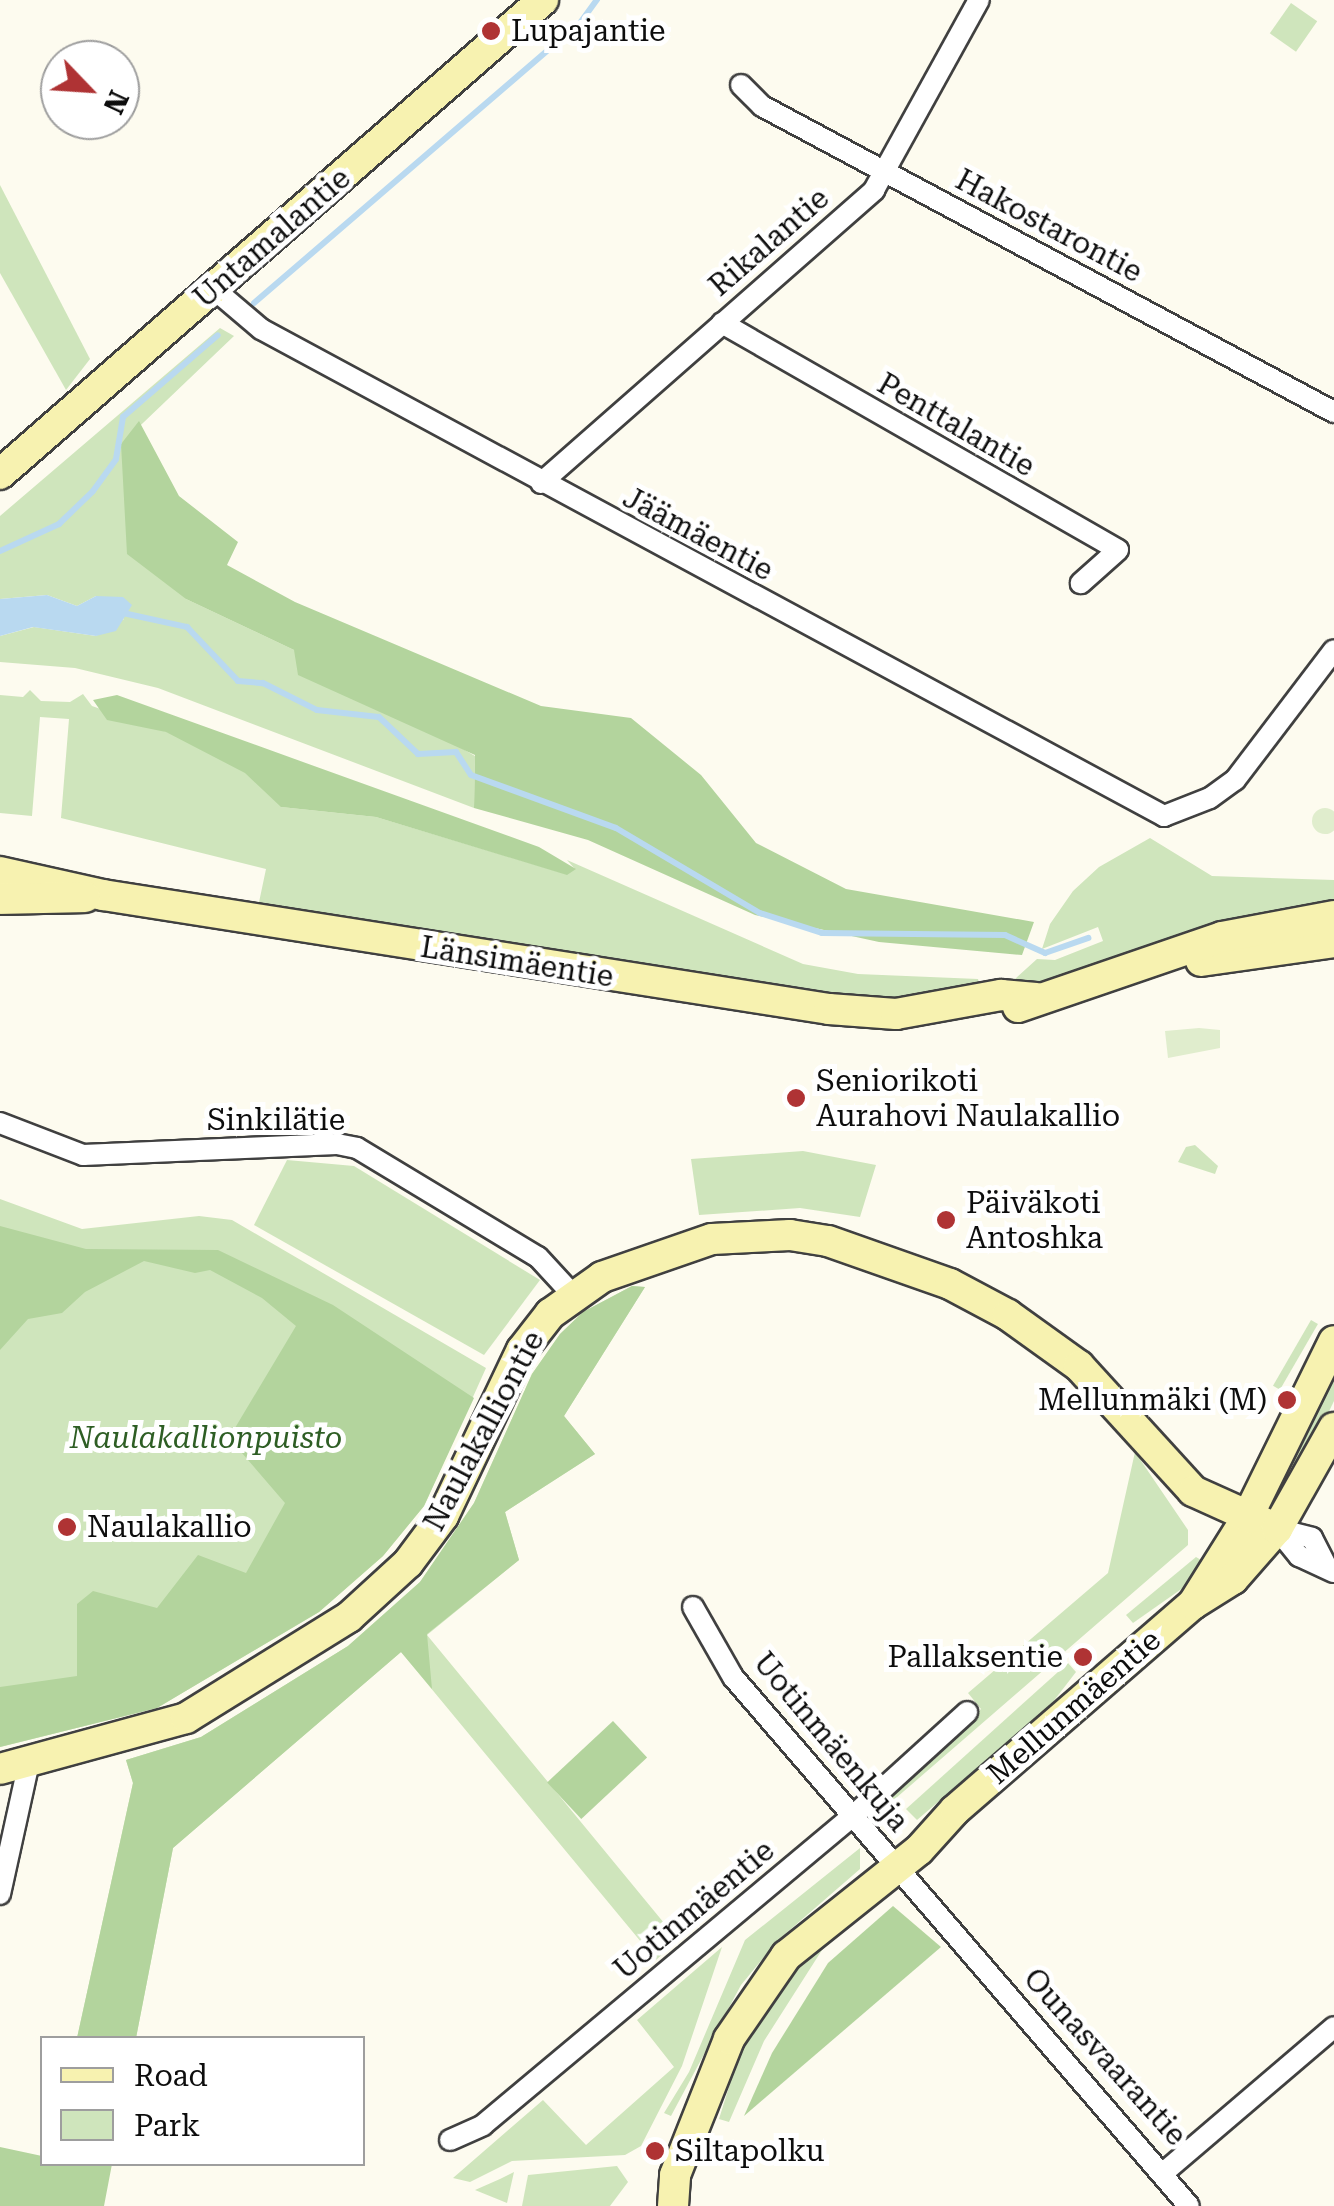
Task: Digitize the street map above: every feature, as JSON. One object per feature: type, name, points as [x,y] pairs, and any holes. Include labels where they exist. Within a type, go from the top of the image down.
[{"type":"main road","name":"Untamalantie","points":[[0,474],[543,0]]},
{"type":"main road","name":"Länsimäentie","points":[[0,872],[102,895],[829,1010],[933,1012],[1000,996],[1036,998],[1129,974],[1334,942]]},
{"type":"main road","name":"Länsimäentie","points":[[0,899],[102,895]]},
{"type":"main road","name":"Länsimäentie","points":[[1129,974],[1222,938],[1334,916]]},
{"type":"main road","name":"Naulakalliontie","points":[[15,1766],[186,1718],[368,1602],[443,1516],[522,1350],[572,1294],[646,1258],[732,1237],[790,1235],[877,1256],[950,1284],[1046,1341],[1110,1395],[1193,1490],[1278,1529]]},
{"type":"main road","name":"Mellunmäentie","points":[[1193,1604],[1247,1518],[1334,1340]]},
{"type":"main road","name":"Mellunmäentie","points":[[654,2206],[676,2175],[729,2039],[755,1995],[806,1937],[894,1863],[919,1850],[955,1810],[1193,1604],[1232,1579],[1278,1529],[1334,1428]]},
{"type":"main road","name":"Mellunmäentie","points":[[673,2206],[676,2175]]},
{"type":"street","name":"Rikalantie","points":[[541,483],[886,172],[979,0]]},
{"type":"street","name":"Hakostarontie","points":[[741,85],[762,106],[1334,412]]},
{"type":"street","name":"Jäämäentie","points":[[214,289],[261,329],[1164,816],[1210,798],[1234,780],[1334,650]]},
{"type":"street","name":"Penttalantie","points":[[722,323],[1118,550],[1081,584]]},
{"type":"street","name":"Sinkilätie","points":[[0,1123],[82,1156],[338,1144],[356,1148],[538,1257],[572,1294]]},
{"type":"street","points":[[1278,1529],[1299,1556],[1330,1570]]},
{"type":"street","name":"Uotinmäenkuja","points":[[693,1607],[733,1677],[894,1863]]},
{"type":"street","name":"Uotinmäentie","points":[[450,2140],[483,2126],[854,1815],[967,1712]]},
{"type":"street","points":[[0,1894],[15,1766]]},
{"type":"street","name":"Ounasvaarantie","points":[[894,1863],[1162,2174],[1334,2027]]},
{"type":"street","points":[[1162,2174],[1189,2206]]},
{"type":"green space","points":[[1291,3],[1317,21],[1296,52],[1270,33]]},
{"type":"green space","points":[[0,185],[90,359],[66,390],[0,273]]},
{"type":"green space","points":[[220,328],[234,336],[121,444],[186,599],[294,650],[475,756],[474,808],[158,688],[75,668],[0,662],[0,636],[34,627],[96,636],[124,619],[96,596],[77,606],[47,595],[0,599],[0,516]]},
{"type":"green space","points":[[139,421],[179,496],[238,542],[227,565],[295,602],[541,706],[631,718],[701,775],[756,843],[846,889],[1034,922],[1022,955],[879,942],[755,915],[588,840],[474,808],[475,755],[298,675],[294,650],[186,599],[127,554],[121,444]]},
{"type":"green space","points":[[30,690],[41,701],[70,702],[83,694],[92,706],[288,774],[281,807],[376,817],[566,874],[575,869],[567,860],[803,964],[858,974],[978,979],[981,990],[888,1002],[826,999],[258,907],[266,869],[61,818],[69,719],[40,717],[32,816],[0,813],[0,695],[23,697]]},
{"type":"green space","points":[[117,695],[539,847],[576,869],[567,875],[376,817],[281,807],[245,773],[166,732],[107,720],[93,700]]},
{"type":"green space","points":[[1325,808],[1334,812],[1334,830],[1325,834],[1316,830],[1312,821],[1316,812]]},
{"type":"green space","points":[[1150,838],[1212,876],[1334,880],[1334,904],[1061,979],[1005,988],[1037,959],[1055,960],[1103,941],[1098,927],[1042,949],[1050,924],[1073,891],[1099,867]]},
{"type":"green space","points":[[1220,1030],[1220,1048],[1168,1058],[1165,1031]]},
{"type":"green space","points":[[1195,1145],[1218,1166],[1215,1174],[1178,1162],[1186,1147]]},
{"type":"green space","points":[[803,1151],[876,1165],[860,1217],[800,1208],[699,1215],[691,1159]]},
{"type":"green space","points":[[287,1160],[354,1166],[540,1280],[484,1355],[254,1225]]},
{"type":"green space","name":"Naulakallionpuisto","points":[[0,1199],[82,1229],[199,1216],[232,1220],[486,1368],[424,1506],[383,1556],[319,1612],[157,1708],[0,1747]]},
{"type":"green space","points":[[0,1226],[86,1249],[218,1250],[333,1305],[474,1398],[424,1506],[383,1556],[319,1612],[157,1708],[0,1747],[0,1687],[77,1676],[77,1604],[93,1591],[157,1608],[198,1555],[246,1573],[285,1503],[229,1438],[296,1326],[262,1298],[210,1270],[195,1273],[144,1261],[85,1292],[62,1313],[28,1319],[0,1350]]},
{"type":"green space","points":[[632,1286],[645,1287],[564,1416],[595,1454],[505,1512],[519,1560],[427,1635],[678,1940],[656,1960],[401,1652],[173,1848],[136,2036],[77,2036],[133,1783],[126,1760],[201,1737],[348,1646],[420,1582],[474,1503],[532,1374],[560,1334],[583,1312]]},
{"type":"green space","points":[[632,1286],[645,1287],[564,1416],[595,1454],[505,1512],[519,1560],[427,1634],[432,1689],[401,1652],[173,1848],[136,2036],[77,2036],[133,1783],[126,1760],[201,1737],[348,1646],[420,1582],[474,1503],[532,1374],[560,1334],[583,1312]]},
{"type":"green space","points":[[1311,1320],[1318,1324],[1280,1390],[1273,1386]]},
{"type":"green space","points":[[1334,1367],[1334,1401],[1300,1471],[1288,1465]]},
{"type":"green space","points":[[1135,1452],[1188,1530],[1188,1545],[881,1811],[886,1796],[981,1709],[968,1693],[1108,1573]]},
{"type":"green space","points":[[1196,1557],[1206,1563],[1190,1583],[1133,1623],[1126,1615]]},
{"type":"green space","points":[[1068,1663],[1076,1672],[1049,1707],[917,1820],[906,1809]]},
{"type":"green space","points":[[613,1721],[647,1758],[581,1819],[547,1782]]},
{"type":"green space","points":[[860,1848],[860,1869],[777,1941],[741,1985],[671,2116],[664,2113],[689,2072],[745,1940]]},
{"type":"green space","points":[[876,1900],[822,1950],[764,2041],[729,2122],[719,2119],[742,2045],[798,1965]]},
{"type":"green space","points":[[893,1906],[941,1947],[744,2116],[772,2053],[828,1963]]},
{"type":"green space","points":[[722,1947],[682,2066],[641,2146],[625,2155],[512,2161],[470,2182],[453,2178],[543,2100],[586,2145],[674,2067],[637,2020]]},
{"type":"green space","points":[[0,2147],[40,2156],[40,2166],[112,2166],[104,2206],[0,2206]]},
{"type":"green space","points":[[617,2166],[628,2182],[610,2206],[522,2206],[528,2175]]},
{"type":"green space","points":[[514,2172],[507,2203],[475,2190],[500,2179]]},
{"type":"water","points":[[47,595],[77,606],[96,596],[123,597],[132,605],[116,631],[96,636],[33,627],[0,636],[0,599]]},
{"type":"waterway","points":[[254,303],[580,23],[597,0]]},
{"type":"waterway","points":[[0,551],[59,524],[93,491],[116,459],[123,417],[218,335]]},
{"type":"waterway","points":[[123,613],[187,627],[238,681],[263,683],[317,710],[379,717],[418,754],[456,752],[471,775],[616,828],[760,913],[822,933],[1005,935],[1045,953],[1088,938]]},
{"type":"place","name":"Lupajantie","points":[[491,31]]},
{"type":"place","name":"Seniorikoti Aurahovi Naulakallio","points":[[796,1098]]},
{"type":"place","name":"Päiväkoti Antoshka","points":[[946,1220]]},
{"type":"place","name":"Mellunmäki (M)","points":[[1287,1400]]},
{"type":"place","name":"Naulakallio","points":[[67,1527]]},
{"type":"place","name":"Pallaksentie","points":[[1083,1657]]},
{"type":"place","name":"Siltapolku","points":[[655,2151]]}]
